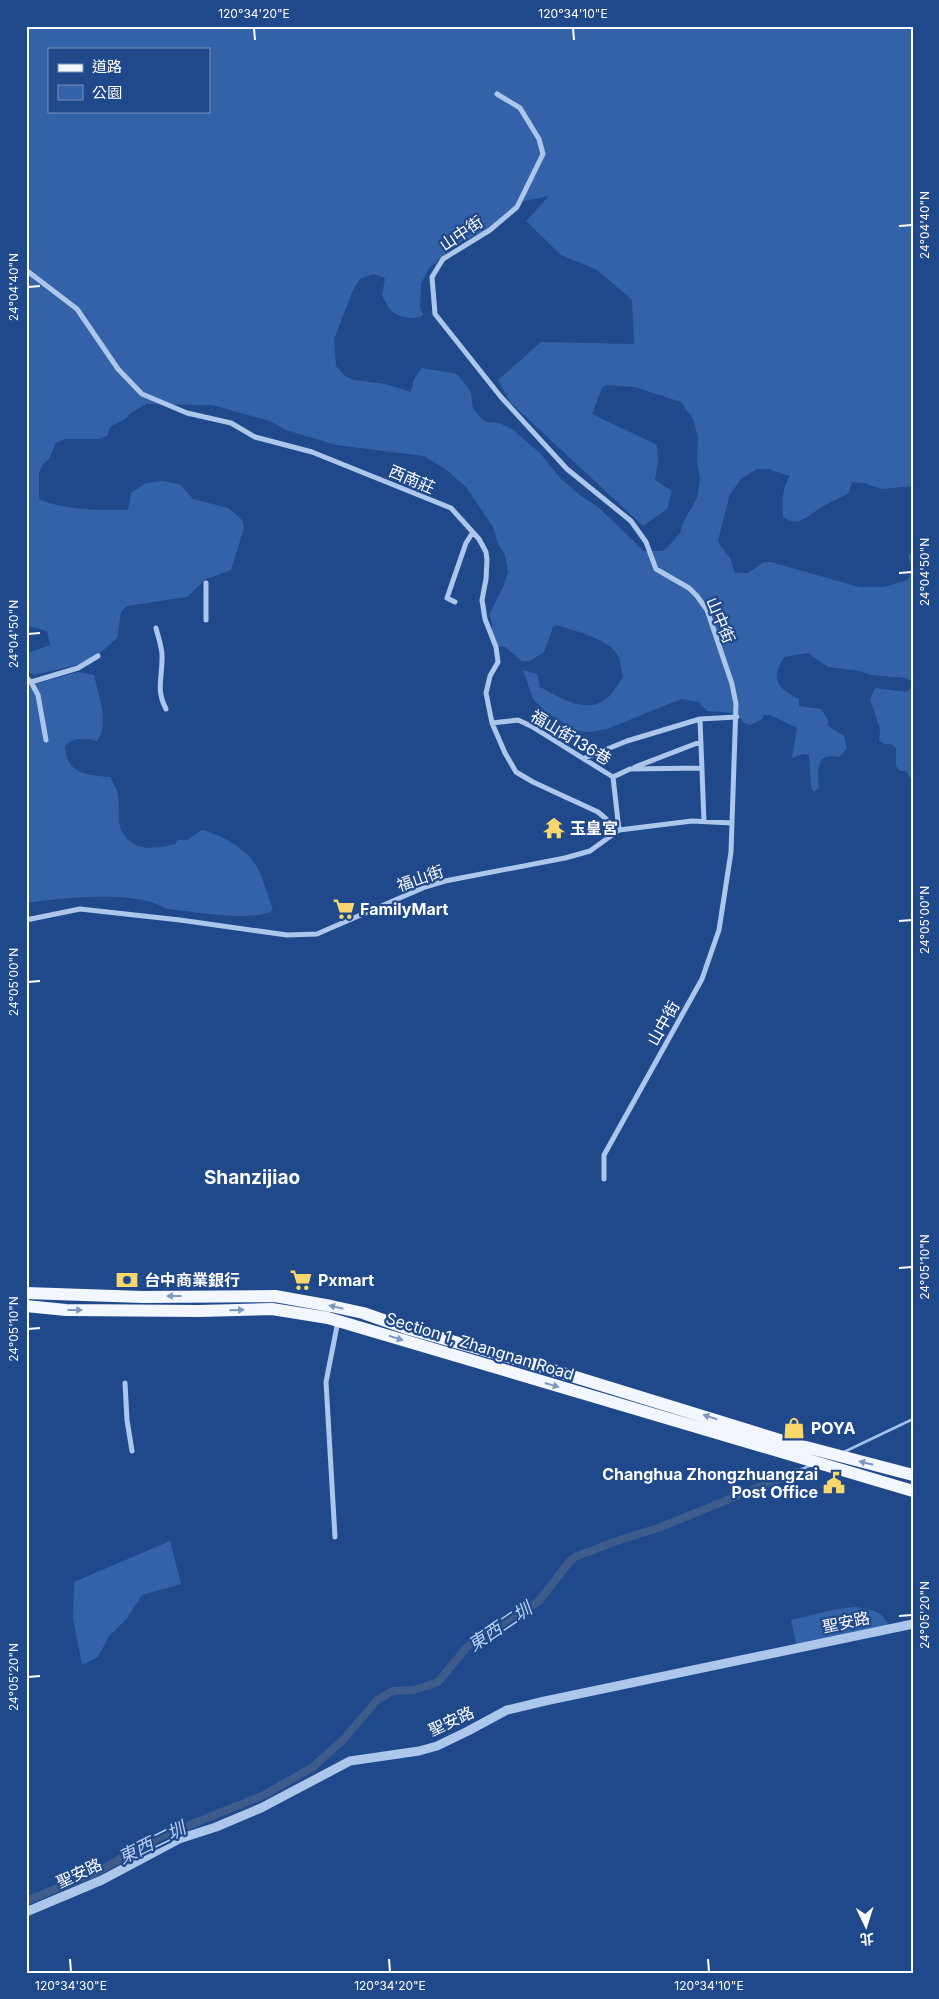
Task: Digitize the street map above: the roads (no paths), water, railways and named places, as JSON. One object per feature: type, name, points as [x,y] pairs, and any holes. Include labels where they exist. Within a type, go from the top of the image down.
[{"type":"main road","name":"Section 1, Zhangnan Road","points":[[26,1293],[143,1297],[275,1296],[331,1306],[542,1366],[783,1441],[913,1476]]},
{"type":"main road","name":"Section 1, Zhangnan Road","points":[[26,1306],[66,1310],[199,1311],[272,1309],[338,1321],[913,1491]]},
{"type":"street","name":"山中街","points":[[497,94],[520,108],[539,139],[543,154],[518,207],[490,230],[443,259],[432,277],[435,314],[502,397],[567,469],[632,521],[646,542],[656,569],[689,588],[698,596],[707,610],[721,649],[732,684],[737,717],[732,852],[719,930],[705,970],[604,1154],[604,1179]]},
{"type":"street","name":"西南莊","points":[[26,270],[76,309],[118,369],[142,394],[187,413],[231,423],[255,437],[312,452],[451,508],[479,539],[486,552],[486,579],[482,600],[485,619],[496,646],[498,662],[490,676],[486,693],[492,723],[516,772],[532,782],[598,812],[619,830]]},
{"type":"street","points":[[455,602],[447,598],[466,543],[473,532]]},
{"type":"street","points":[[206,584],[206,620]]},
{"type":"street","points":[[156,628],[163,658],[159,677],[160,698],[166,709]]},
{"type":"street","points":[[31,682],[78,668],[98,656]]},
{"type":"street","points":[[26,677],[38,695],[46,740]]},
{"type":"street","points":[[584,758],[627,741],[700,720],[737,717]]},
{"type":"street","name":"福山街136巷","points":[[492,723],[518,720],[613,777],[619,830]]},
{"type":"street","points":[[700,720],[704,822]]},
{"type":"street","points":[[613,777],[700,742]]},
{"type":"street","points":[[630,769],[701,768]]},
{"type":"street","name":"福山街","points":[[26,920],[80,908],[287,935],[317,934],[425,887],[445,881],[565,858],[590,851],[619,830],[692,821],[732,822]]},
{"type":"street","points":[[335,1537],[326,1382],[338,1321]]},
{"type":"street","points":[[125,1383],[127,1420],[132,1450]]},
{"type":"street","name":"聖安路","points":[[26,1912],[102,1880],[179,1839],[216,1827],[261,1808],[350,1761],[419,1751],[437,1746],[507,1710],[545,1700],[913,1624]]},
{"type":"waterway","name":"東西二圳","points":[[844,1452],[913,1419]]},
{"type":"waterway","name":"東西二圳","points":[[796,1472],[811,1465]]},
{"type":"waterway","name":"東西二圳","points":[[26,1901],[97,1872],[139,1848],[197,1822],[264,1795],[313,1767],[344,1739],[377,1700],[393,1691],[414,1690],[438,1682],[467,1647],[539,1601],[575,1557],[661,1527],[796,1472]]},
{"type":"place","name":"玉皇宮","points":[[554,828]]},
{"type":"place","name":"FamilyMart","points":[[344,909]]},
{"type":"place","name":"台中商業銀行","points":[[127,1280]]},
{"type":"place","name":"Pxmart","points":[[301,1280]]},
{"type":"place","name":"POYA","points":[[794,1428]]},
{"type":"place","name":"Changhua Zhongzhuangzai Post Office","points":[[834,1483]]},
{"type":"district","name":"Shanzijiao","points":[[252,1177]]}]
